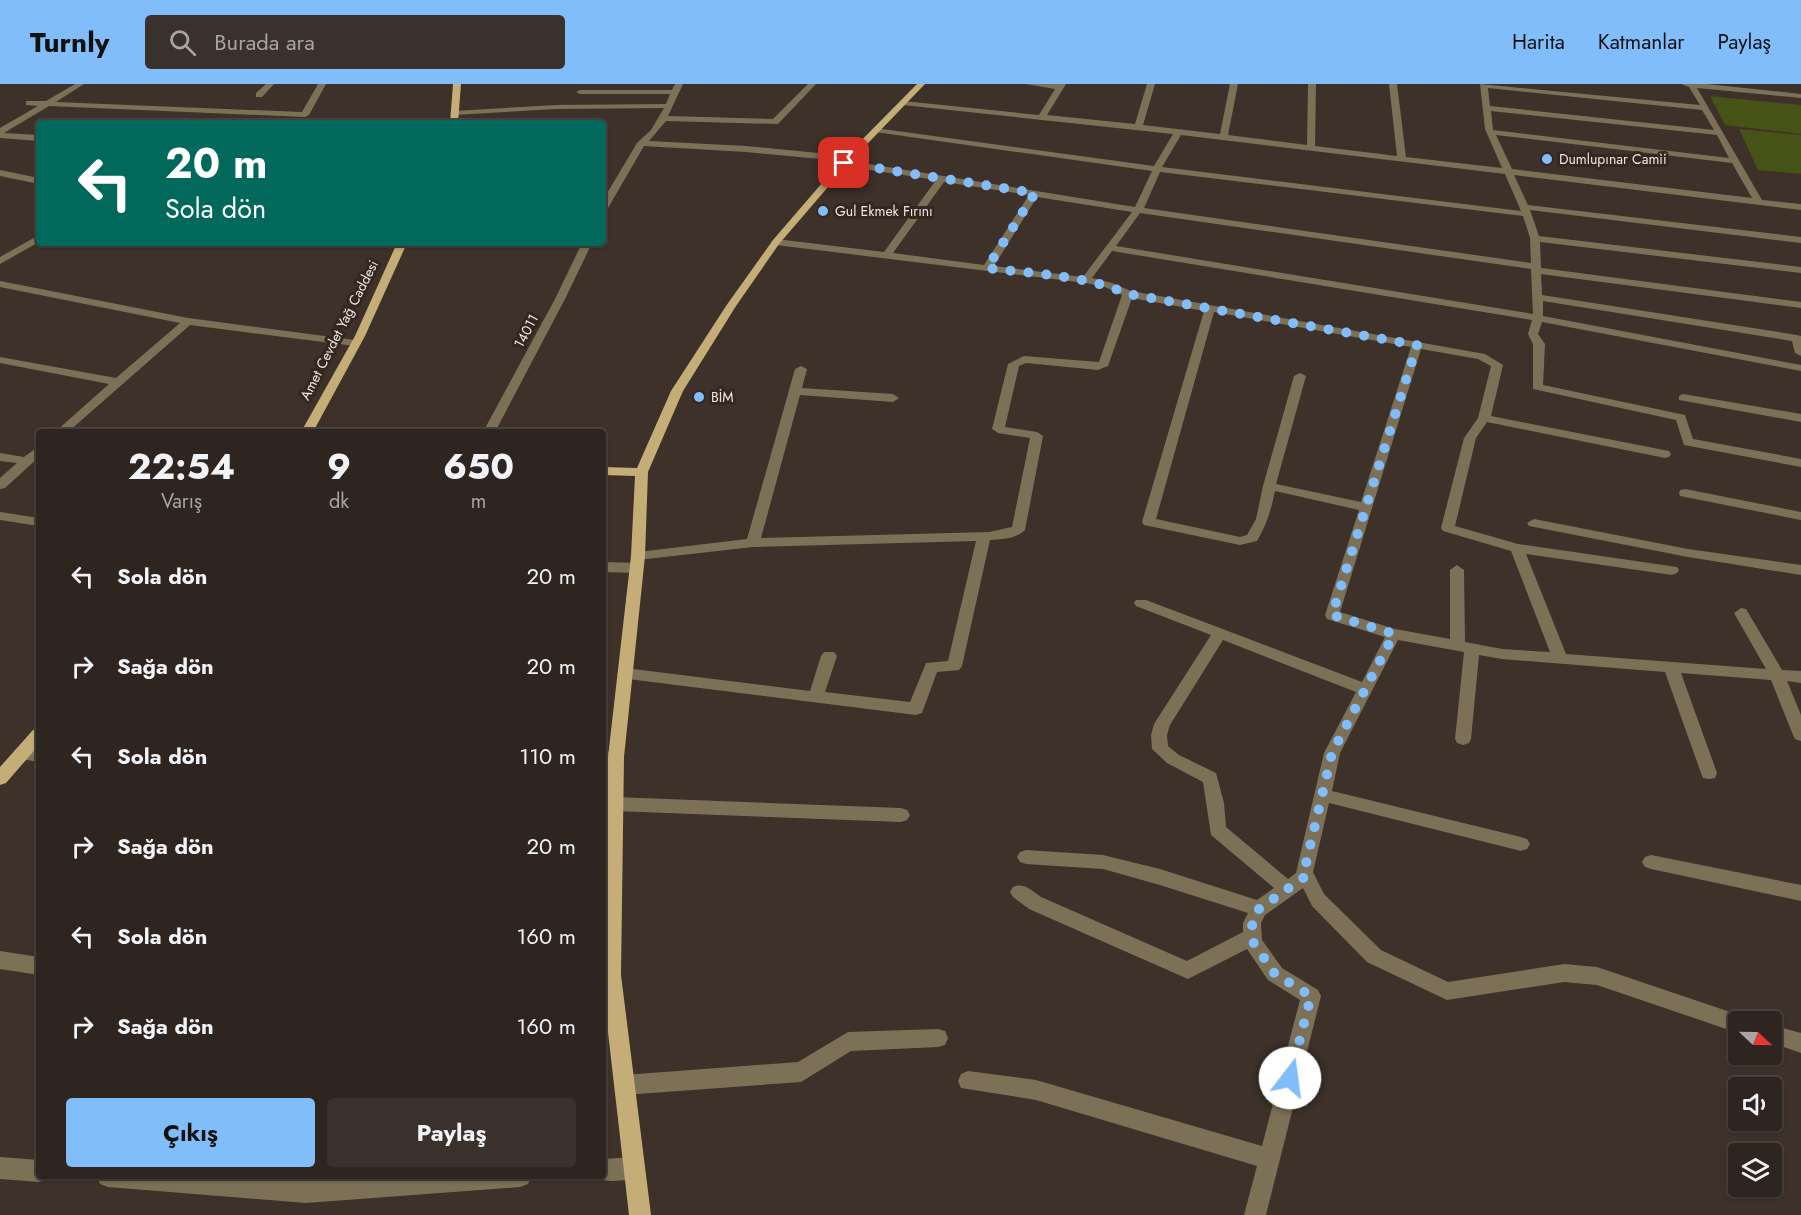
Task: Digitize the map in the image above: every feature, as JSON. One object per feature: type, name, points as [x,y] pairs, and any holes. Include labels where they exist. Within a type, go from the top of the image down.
[{"type":"main road","points":[[454,120],[457,84]]},
{"type":"main road","points":[[640,1215],[607,960],[615,804],[609,757],[625,674],[637,562],[642,472],[677,391],[731,306],[776,242],[846,161],[921,84]]},
{"type":"main road","name":"Amet Cevdet Yağ Caddesi","points":[[310,429],[355,344],[401,246]]},
{"type":"main road","points":[[606,471],[642,472]]},
{"type":"main road","points":[[0,778],[36,737]]},
{"type":"street","points":[[0,133],[80,84]]},
{"type":"street","points":[[259,95],[270,84]]},
{"type":"street","points":[[29,103],[306,115],[322,84]]},
{"type":"street","points":[[663,118],[775,122],[813,84]]},
{"type":"street","points":[[1030,84],[1061,86],[1042,117]]},
{"type":"street","points":[[1138,127],[1151,84]]},
{"type":"street","points":[[1223,138],[1234,84]]},
{"type":"street","points":[[1311,147],[1312,84]]},
{"type":"street","points":[[1393,84],[1402,160]]},
{"type":"street","points":[[1682,84],[1801,96]]},
{"type":"street","points":[[1704,108],[1484,85],[1491,132],[1525,210],[1534,238],[1538,318],[1533,334],[1539,344],[1537,387],[1681,418],[1688,442],[1801,463]]},
{"type":"street","points":[[1692,85],[1759,202]]},
{"type":"street","points":[[580,92],[677,88],[663,118],[651,137],[640,143],[606,203]]},
{"type":"street","points":[[903,103],[1311,147],[1402,160],[1801,207]]},
{"type":"street","points":[[454,113],[556,107],[668,106]]},
{"type":"street","points":[[1487,108],[1718,133]]},
{"type":"street","points":[[875,130],[1156,169],[1801,240]]},
{"type":"street","points":[[1086,280],[1138,210],[1156,169],[1178,132]]},
{"type":"street","points":[[1491,132],[1735,161]]},
{"type":"street","points":[[0,133],[36,138]]},
{"type":"street","points":[[640,143],[746,149],[846,161],[1138,210],[1801,305]]},
{"type":"street","points":[[0,173],[36,180]]},
{"type":"street","points":[[886,256],[942,178]]},
{"type":"street","points":[[987,268],[1035,193]]},
{"type":"street","points":[[1534,238],[1801,270]]},
{"type":"street","points":[[2,257],[36,240]]},
{"type":"street","points":[[776,242],[1086,280],[1108,285],[1128,294],[1481,356],[1497,365],[1484,418],[1470,438],[1448,528],[1517,548],[1672,570]]},
{"type":"street","name":"14011","points":[[491,429],[560,299],[585,246]]},
{"type":"street","points":[[1110,248],[1538,318],[1801,368]]},
{"type":"street","points":[[0,284],[188,321],[355,344]]},
{"type":"street","points":[[606,567],[753,543],[984,536],[1004,535],[1018,530],[1037,436],[998,429],[1014,364],[1024,359],[1098,367],[1104,364],[1128,294]]},
{"type":"street","points":[[1537,297],[1799,339],[1801,353]]},
{"type":"street","points":[[1210,309],[1149,522],[1240,541],[1252,538],[1263,519],[1269,486],[1300,375]]},
{"type":"street","points":[[64,429],[188,321]]},
{"type":"street","points":[[1417,345],[1332,615],[1394,634],[1502,654],[1801,677]]},
{"type":"street","points":[[0,360],[119,382]]},
{"type":"street","points":[[753,543],[801,369]]},
{"type":"street","points":[[796,391],[893,398]]},
{"type":"street","points":[[1683,398],[1801,418]]},
{"type":"street","points":[[1484,418],[1665,454]]},
{"type":"street","points":[[0,485],[36,453]]},
{"type":"street","points":[[0,457],[26,461]]},
{"type":"street","points":[[1269,486],[1365,507]]},
{"type":"street","points":[[1686,493],[1801,516]]},
{"type":"street","points":[[0,516],[36,522]]},
{"type":"street","points":[[1534,523],[1688,553],[1801,570]]},
{"type":"street","points":[[625,674],[916,709],[932,667],[954,666],[984,536]]},
{"type":"street","points":[[1517,548],[1560,658]]},
{"type":"street","points":[[1457,570],[1465,647],[1463,739]]},
{"type":"street","points":[[1141,603],[1365,689]]},
{"type":"street","points":[[1741,613],[1777,675],[1801,735]]},
{"type":"street","points":[[1220,633],[1162,724],[1159,735],[1160,749],[1173,759],[1210,778],[1216,803],[1217,830],[1288,889]]},
{"type":"street","points":[[1394,634],[1332,753],[1304,872],[1318,900],[1374,956],[1447,992],[1564,973],[1597,976],[1728,1021]]},
{"type":"street","points":[[816,697],[829,656]]},
{"type":"street","points":[[1671,666],[1709,773]]},
{"type":"street","points":[[21,754],[36,756]]},
{"type":"street","points":[[1322,795],[1521,844]]},
{"type":"street","points":[[615,804],[901,815]]},
{"type":"street","points":[[1026,857],[1103,862],[1160,877],[1259,909]]},
{"type":"street","points":[[1651,862],[1801,893]]},
{"type":"street","points":[[1255,1215],[1311,996],[1275,974],[1253,942],[1252,923],[1259,909],[1306,876]]},
{"type":"street","points":[[1020,892],[1035,903],[1188,970],[1253,936]]},
{"type":"street","points":[[0,960],[36,966]]},
{"type":"street","points":[[1782,1037],[1801,1043]]},
{"type":"street","points":[[624,1085],[801,1072],[848,1042],[938,1038]]},
{"type":"street","points":[[968,1081],[1036,1090],[1269,1159]]},
{"type":"street","points":[[0,1168],[36,1171]]},
{"type":"street","points":[[606,1170],[634,1168]]},
{"type":"street","points":[[145,1179],[306,1192],[480,1179]]},
{"type":"green space","points":[[1710,96],[1801,105],[1801,134],[1725,125]]},
{"type":"green space","points":[[1739,129],[1801,135],[1801,174],[1758,170]]},
{"type":"place","name":"Dumlupınar Camii","points":[[1547,159]]},
{"type":"place","name":"Gul Ekmek Fırını","points":[[823,211]]},
{"type":"place","name":"BİM","points":[[699,397]]},
{"type":"route","points":[[844,163],[1035,193],[987,268],[1086,280],[1108,285],[1128,294],[1417,345],[1332,615],[1394,634],[1332,753],[1304,872],[1306,876],[1259,909],[1252,923],[1253,942],[1275,974],[1311,996],[1290,1078]]}]
